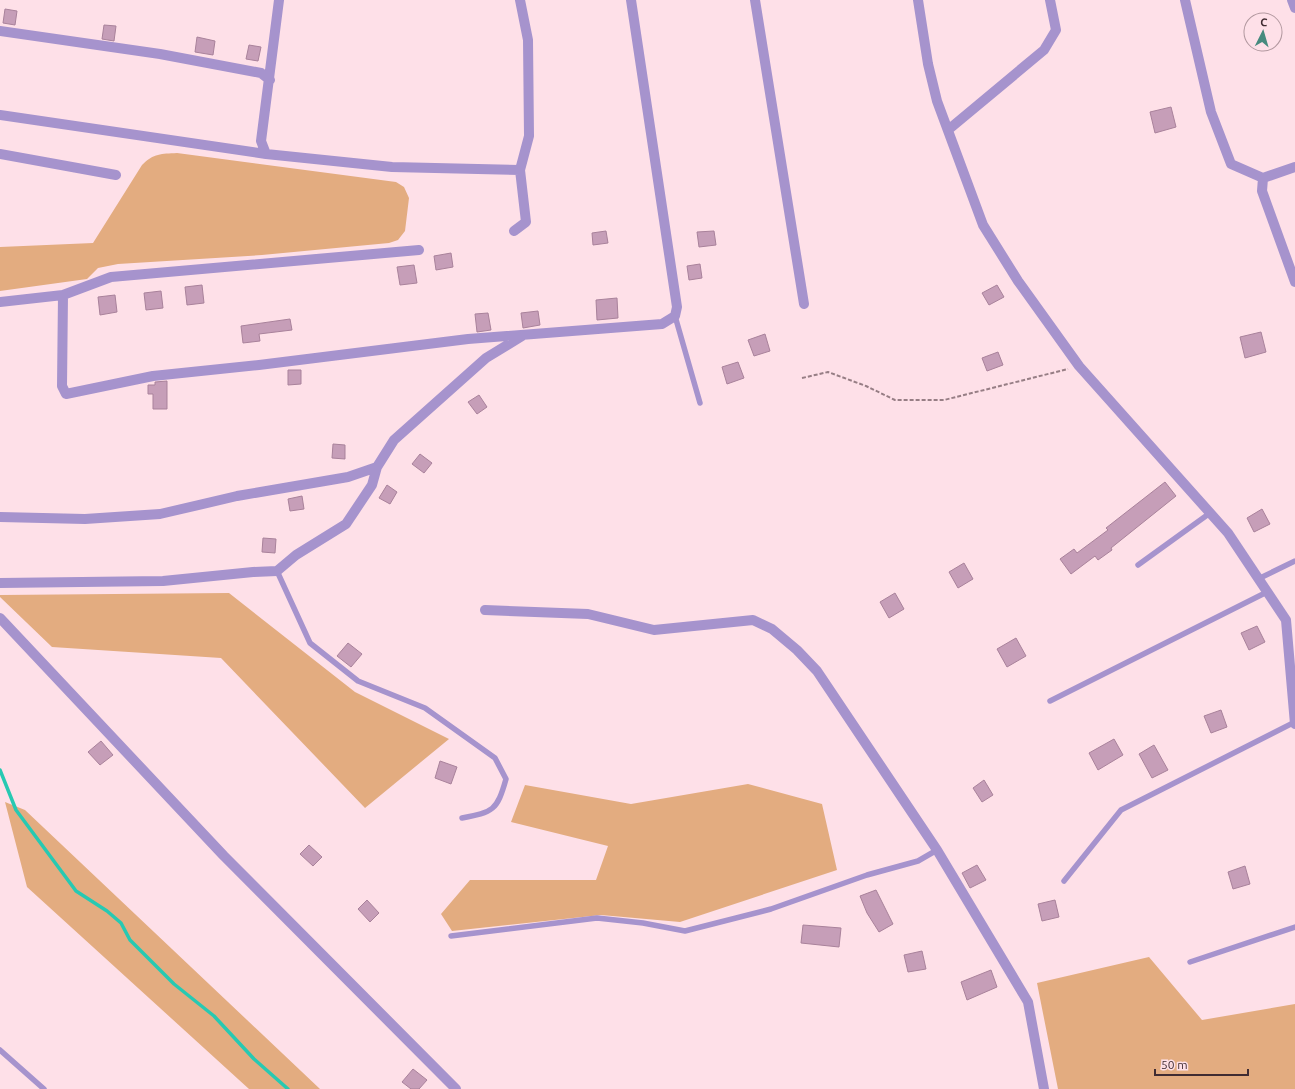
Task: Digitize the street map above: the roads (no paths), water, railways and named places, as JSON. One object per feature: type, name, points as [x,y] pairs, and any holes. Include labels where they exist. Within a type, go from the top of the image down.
[{"type":"street","points":[[266,154],[261,141],[270,80],[279,0]]},
{"type":"street","points":[[514,231],[526,222],[520,170],[530,136],[528,40],[520,0]]},
{"type":"street","points":[[64,295],[62,386],[66,394],[153,376],[259,366],[468,339],[662,324],[675,316],[676,307],[631,0]]},
{"type":"street","points":[[755,0],[804,304]]},
{"type":"street","points":[[918,0],[930,72],[937,101],[983,225],[1018,281],[1079,366],[1228,533],[1267,592],[1291,621],[1295,723]]},
{"type":"street","points":[[948,130],[1044,50],[1056,30],[1050,0]]},
{"type":"street","points":[[1184,0],[1211,112],[1231,164],[1263,178],[1295,167]]},
{"type":"street","points":[[1292,0],[1295,8]]},
{"type":"street","points":[[0,31],[160,54],[261,73],[270,80]]},
{"type":"street","points":[[0,115],[266,154],[392,167],[520,170]]},
{"type":"street","points":[[0,154],[116,175]]},
{"type":"street","points":[[1263,178],[1262,191],[1295,282]]},
{"type":"street","points":[[0,302],[64,295],[111,277],[419,250]]},
{"type":"street","points":[[0,583],[163,581],[277,571],[296,555],[346,524],[372,485],[377,467],[394,440],[486,358],[524,335]]},
{"type":"street","points":[[0,517],[85,519],[160,514],[238,496],[348,476],[377,467]]},
{"type":"street","points":[[485,610],[588,614],[654,630],[753,620],[772,629],[797,650],[817,671],[937,850],[1028,1002],[1044,1089]]},
{"type":"street","points":[[0,618],[224,856],[456,1089]]},
{"type":"lane","points":[[675,316],[700,403]]},
{"type":"lane","points":[[1138,565],[1210,513]]},
{"type":"lane","points":[[1258,579],[1295,561]]},
{"type":"lane","points":[[277,571],[310,643],[358,681],[425,708],[496,758],[506,779],[501,798],[488,813],[462,818]]},
{"type":"lane","points":[[1050,701],[1267,592]]},
{"type":"lane","points":[[1064,881],[1121,810],[1295,723]]},
{"type":"lane","points":[[451,936],[597,918],[643,923],[685,931],[771,909],[867,875],[918,860],[937,850]]},
{"type":"lane","points":[[1190,962],[1295,928]]},
{"type":"lane","points":[[0,1050],[44,1089]]},
{"type":"waterway","points":[[0,770],[16,810],[76,891],[107,911],[121,923],[130,940],[174,984],[214,1016],[254,1059],[288,1089]]}]
